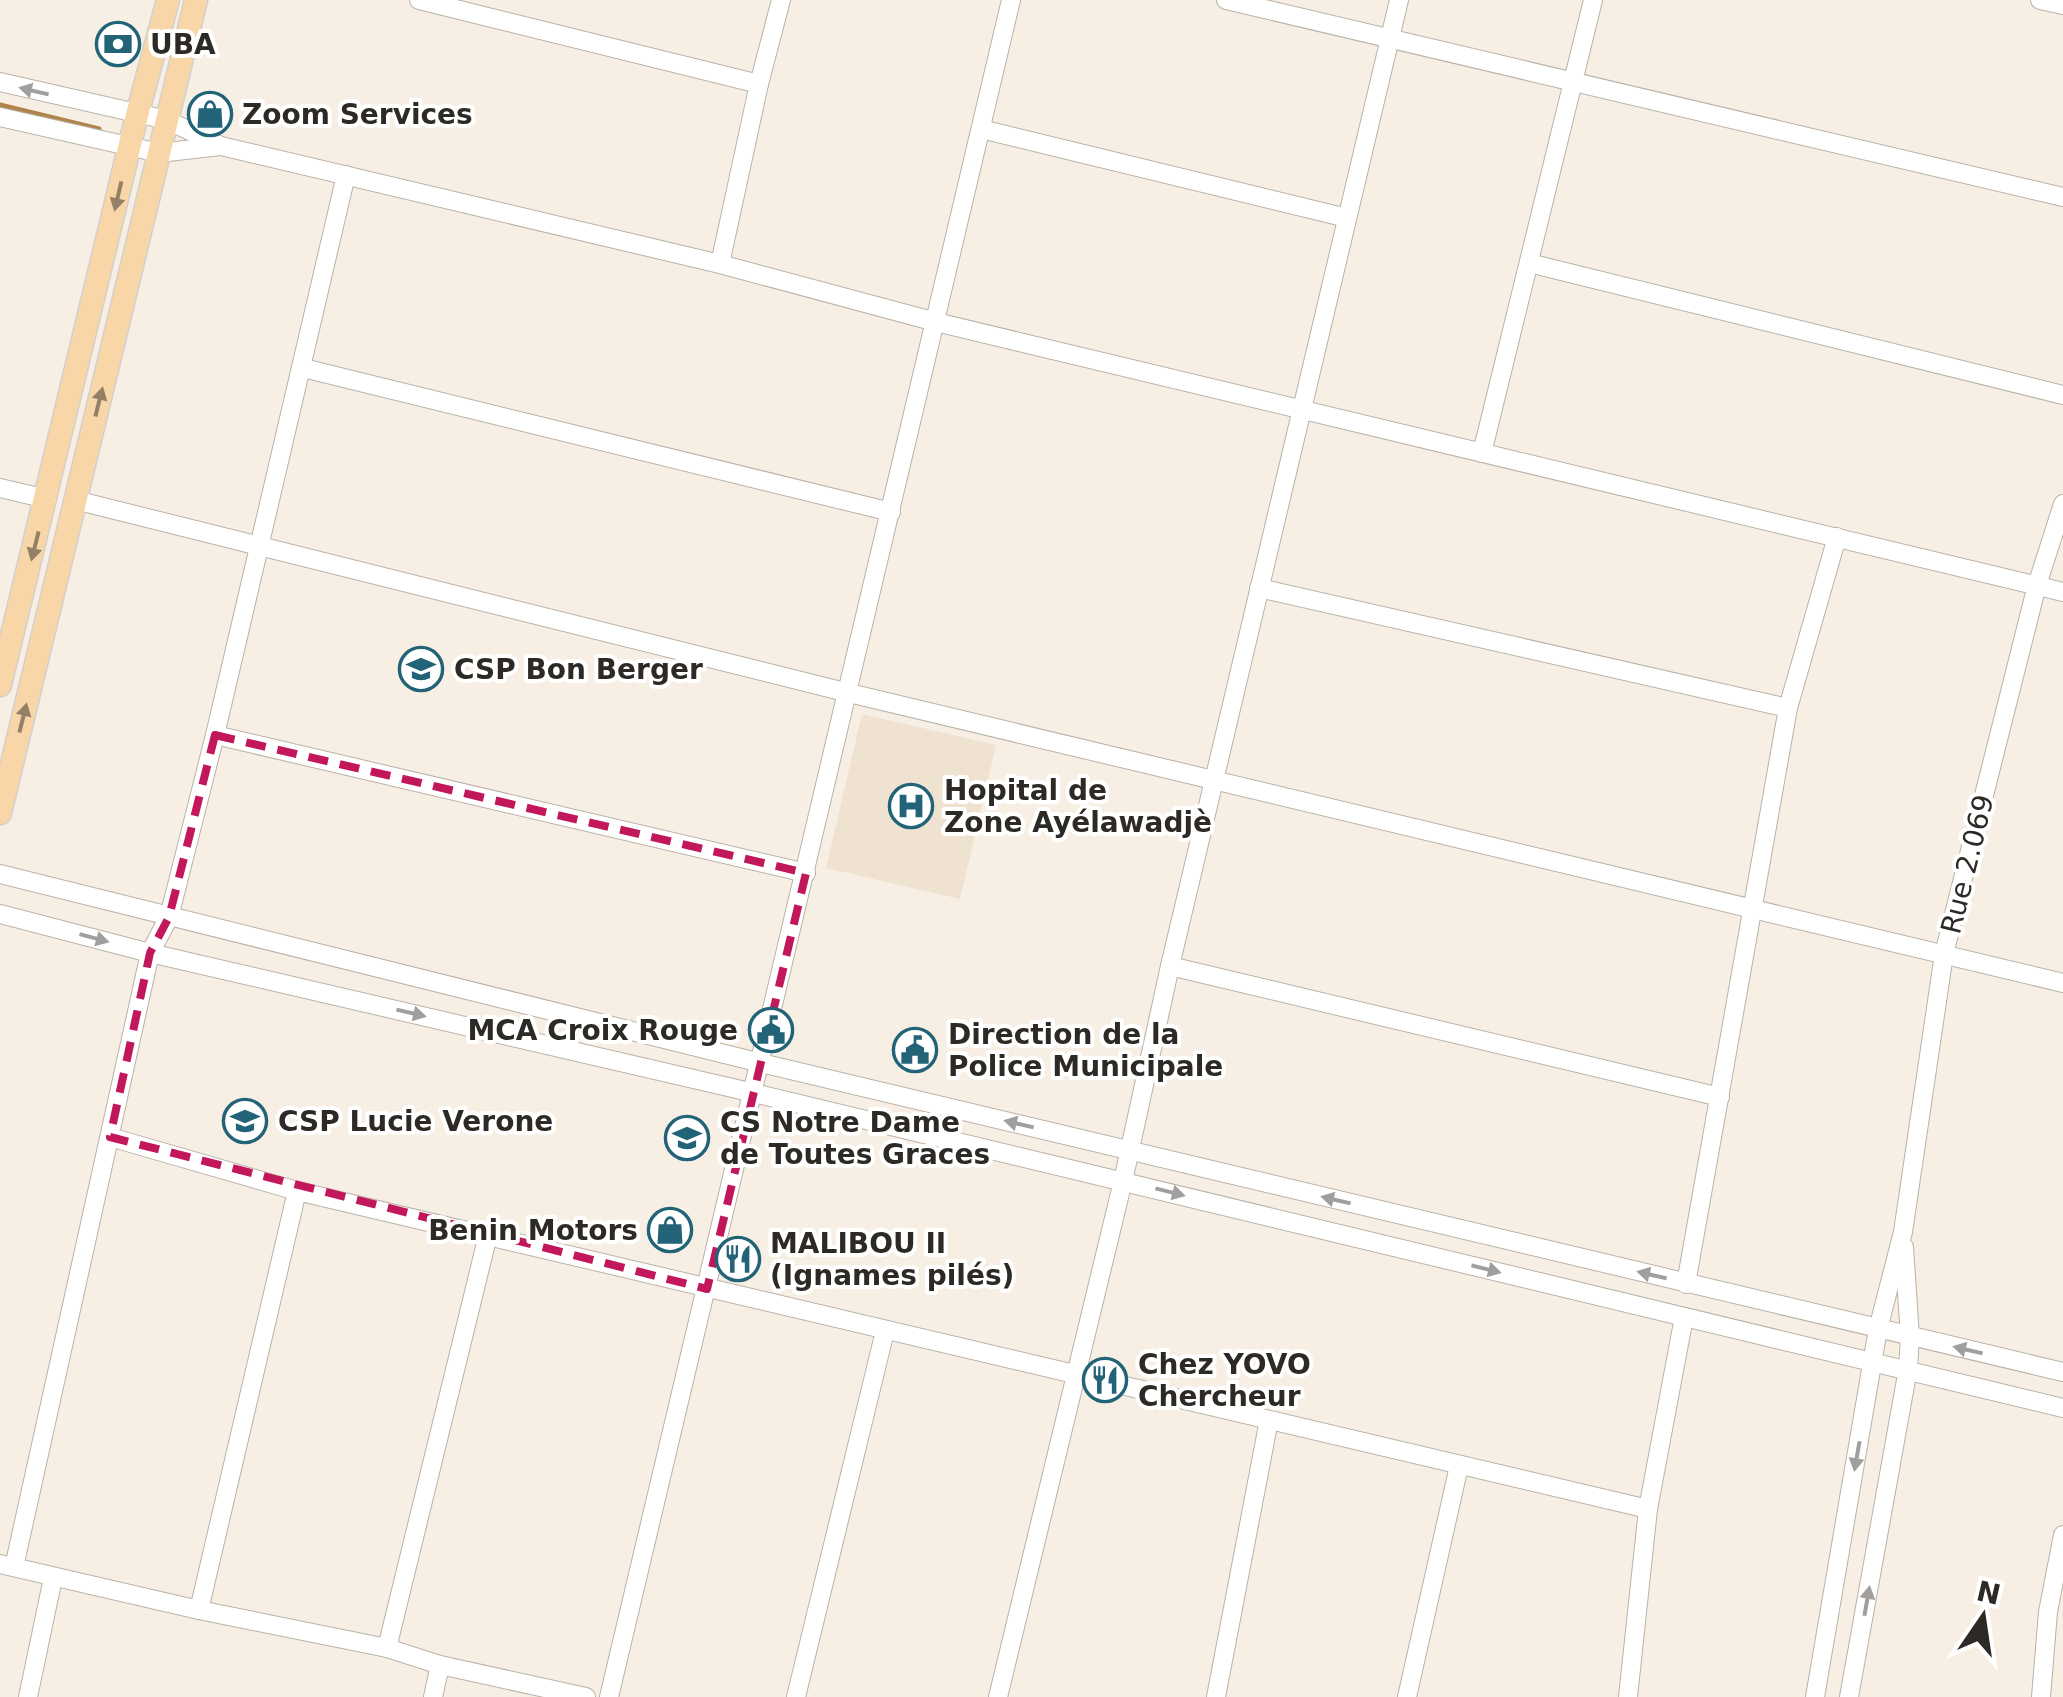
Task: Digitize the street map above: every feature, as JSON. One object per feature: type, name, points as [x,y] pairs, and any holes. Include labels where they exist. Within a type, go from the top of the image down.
[{"type":"main road","points":[[0,685],[136,115],[168,0]]},
{"type":"main road","points":[[0,813],[196,0]]},
{"type":"street","points":[[418,0],[758,84]]},
{"type":"street","points":[[720,264],[758,84],[781,0]]},
{"type":"street","points":[[608,1697],[1012,0]]},
{"type":"street","points":[[1226,0],[2063,198]]},
{"type":"street","points":[[998,1697],[1399,0]]},
{"type":"street","points":[[1482,453],[1593,0]]},
{"type":"street","points":[[2040,0],[2063,5]]},
{"type":"street","points":[[0,82],[167,120],[221,146],[2063,592]]},
{"type":"street","points":[[0,117],[159,153],[221,146]]},
{"type":"street","points":[[981,129],[1348,218]]},
{"type":"street","points":[[346,175],[215,735],[169,917],[150,953],[7,1565],[52,1578],[387,1648],[440,1665],[586,1697]]},
{"type":"street","points":[[1529,263],[2063,394]]},
{"type":"street","points":[[302,368],[891,512]]},
{"type":"street","points":[[0,488],[46,498]]},
{"type":"street","points":[[75,500],[849,692],[2063,983]]},
{"type":"street","name":"Rue 2.069","points":[[1904,1232],[1944,954],[2038,585],[2063,504]]},
{"type":"street","points":[[1686,1284],[1788,708],[1836,537]]},
{"type":"street","points":[[1259,588],[1788,708]]},
{"type":"street","points":[[215,735],[806,873]]},
{"type":"street","points":[[0,874],[761,1063],[2063,1372]]},
{"type":"street","points":[[0,914],[2063,1408]]},
{"type":"street","points":[[1170,966],[1720,1098]]},
{"type":"street","points":[[110,1137],[297,1191],[1648,1509]]},
{"type":"street","points":[[200,1610],[297,1191]]},
{"type":"street","points":[[1816,1697],[1878,1329],[1904,1232]]},
{"type":"street","points":[[1850,1697],[1908,1368],[1904,1232]]},
{"type":"street","points":[[387,1648],[488,1235]]},
{"type":"street","points":[[1628,1697],[1648,1509],[1684,1317]]},
{"type":"street","points":[[796,1697],[885,1331]]},
{"type":"street","points":[[1216,1697],[1269,1420]]},
{"type":"street","points":[[1407,1697],[1459,1466]]},
{"type":"street","points":[[2041,1697],[2056,1614],[2063,1535]]},
{"type":"street","points":[[28,1697],[52,1578]]},
{"type":"street","points":[[433,1697],[440,1665]]},
{"type":"highlighted area","points":[[215,735],[806,873],[707,1289],[110,1137],[150,953],[169,917]]},
{"type":"shaded area","name":"Hopital de Zone Ayélawadjè","points":[[862,714],[996,745],[960,899],[826,868]]},
{"type":"waterway","points":[[0,105],[99,129]]},
{"type":"place","name":"UBA","points":[[118,44]]},
{"type":"place","name":"Zoom Services","points":[[210,114]]},
{"type":"place","name":"CSP Bon Berger","points":[[421,669]]},
{"type":"place","name":"Hopital de Zone Ayélawadjè","points":[[911,806]]},
{"type":"place","name":"MCA Croix Rouge","points":[[771,1030]]},
{"type":"place","name":"Direction de la Police Municipale","points":[[915,1050]]},
{"type":"place","name":"CSP Lucie Verone","points":[[245,1121]]},
{"type":"place","name":"CS Notre Dame de Toutes Graces","points":[[687,1138]]},
{"type":"place","name":"Benin Motors","points":[[670,1230]]},
{"type":"place","name":"MALIBOU II (Ignames pilés)","points":[[738,1259]]},
{"type":"place","name":"Chez YOVO Chercheur","points":[[1105,1380]]}]
